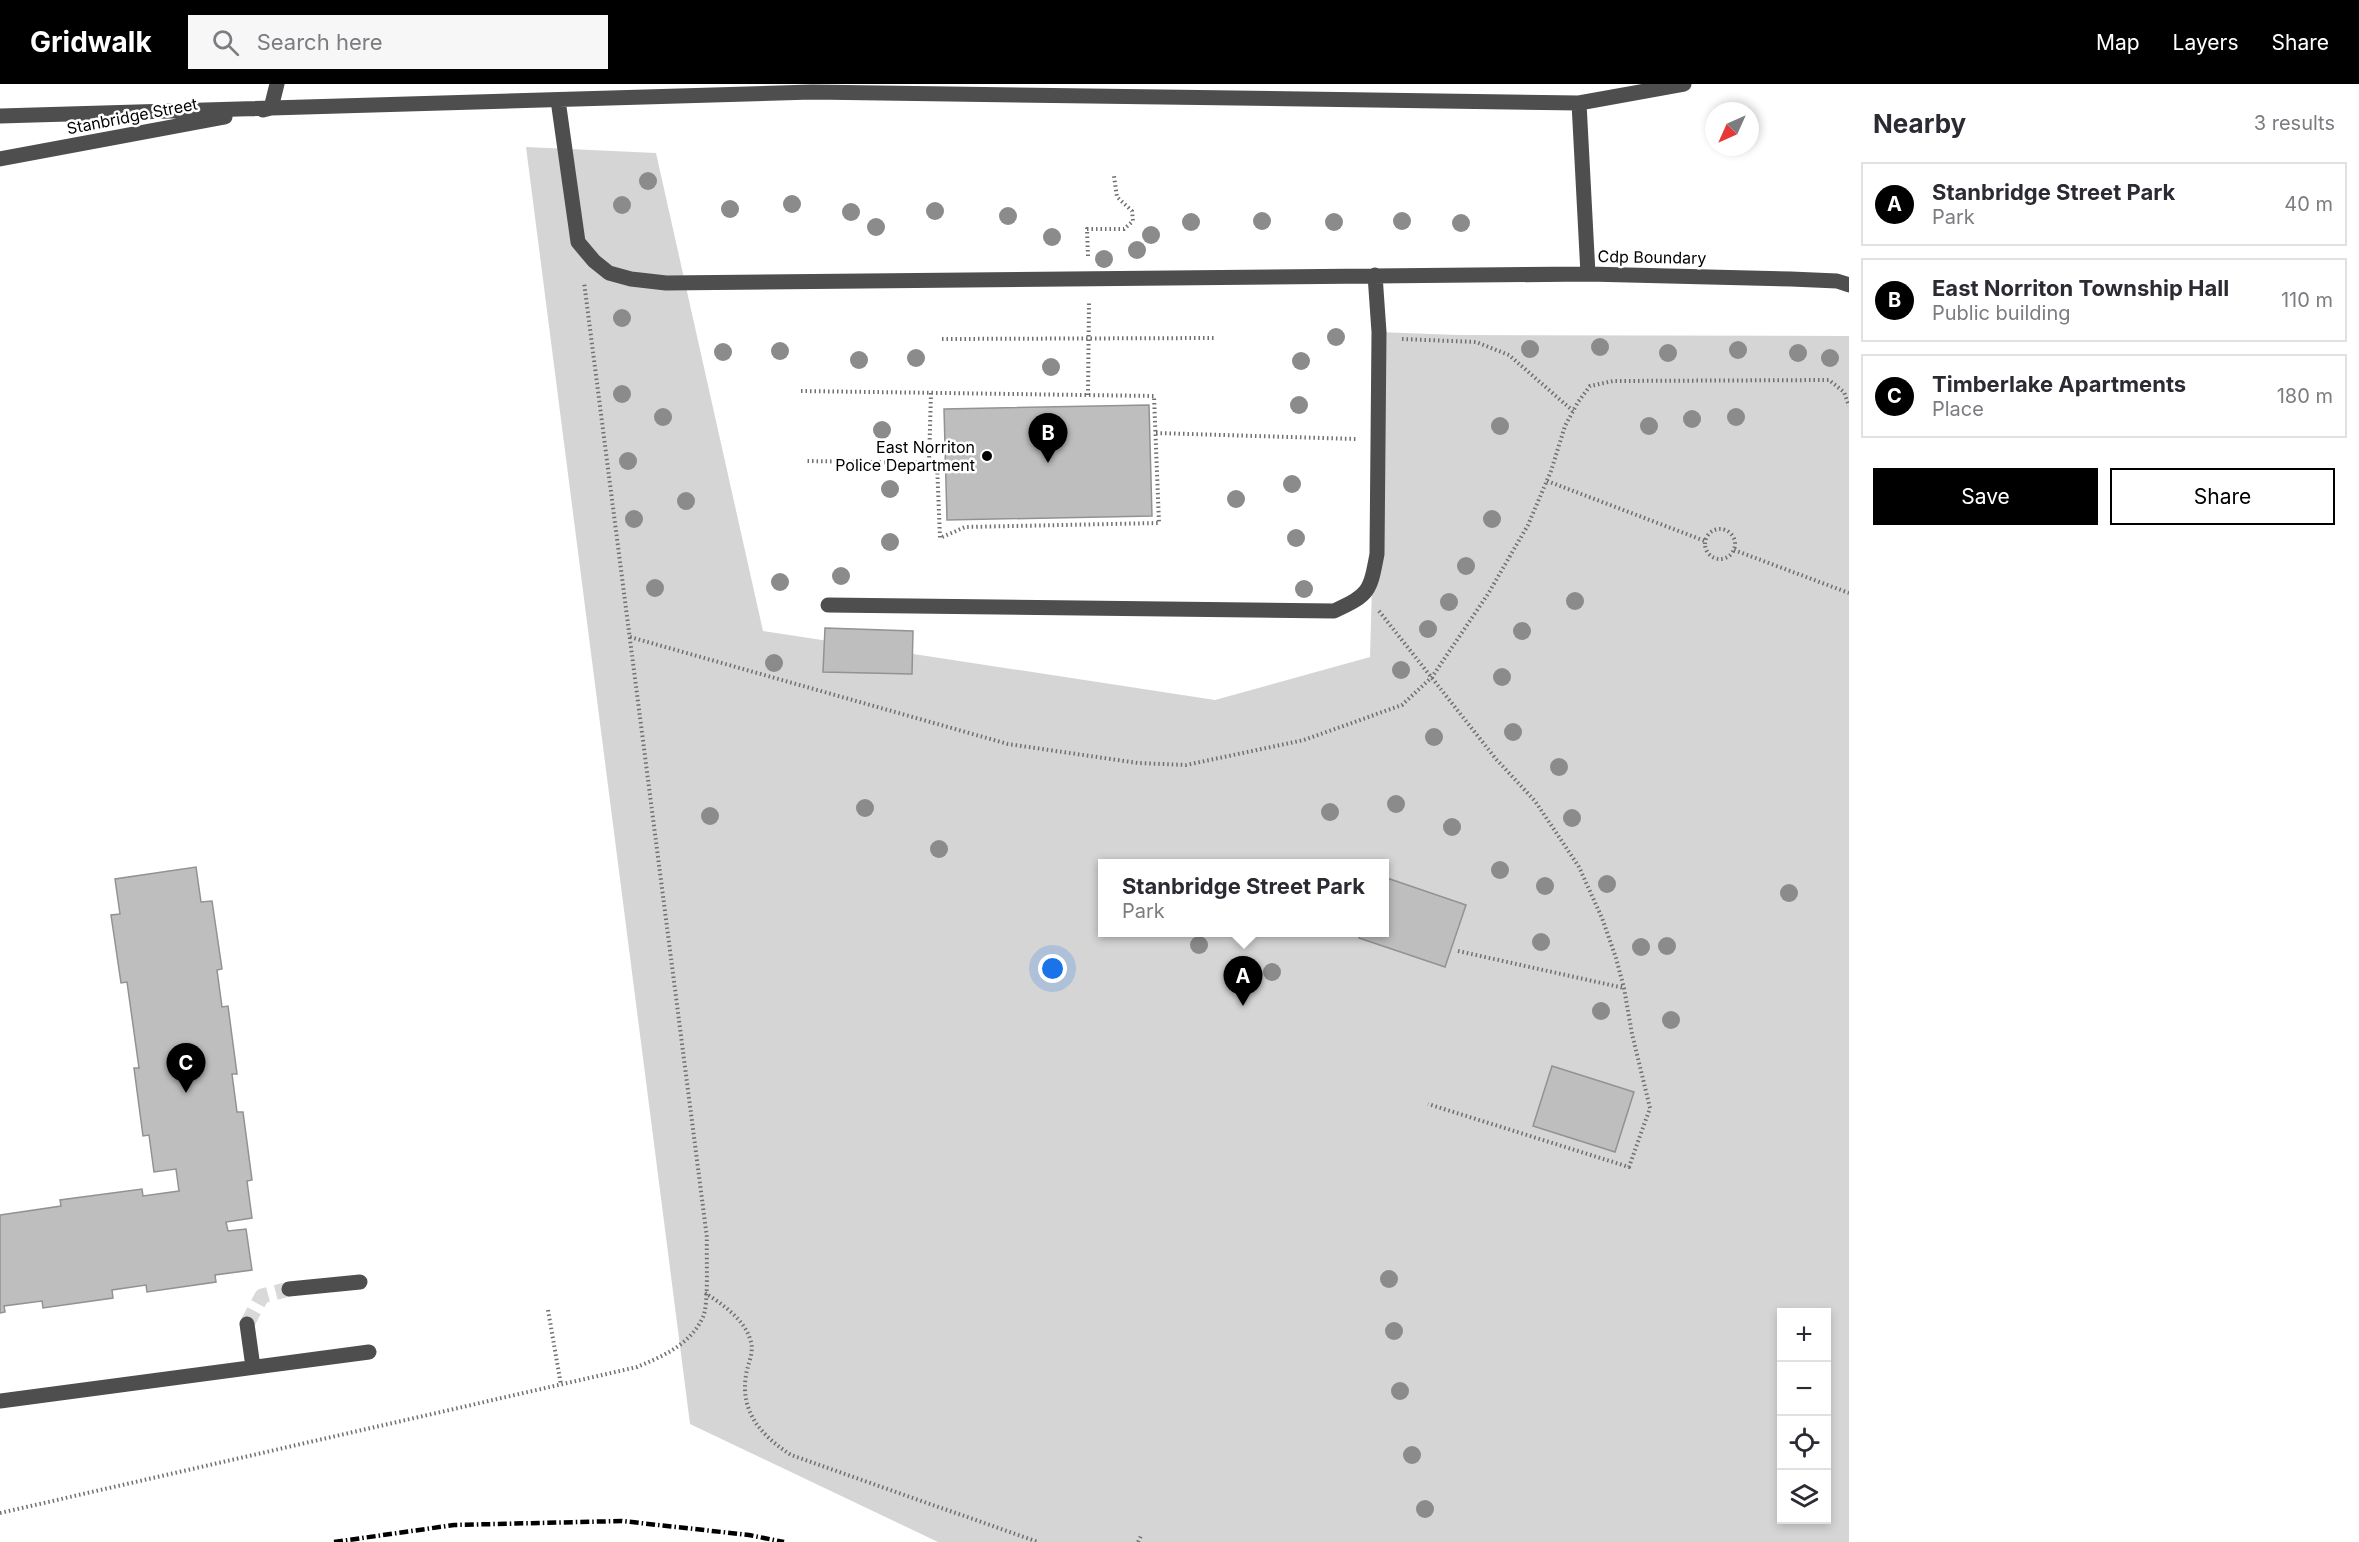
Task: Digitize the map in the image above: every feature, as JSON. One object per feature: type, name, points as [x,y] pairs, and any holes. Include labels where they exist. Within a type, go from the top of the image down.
[{"type":"street","points":[[271,108],[277,84]]},
{"type":"street","name":"Stanbridge Street","points":[[0,116],[558,100],[813,88],[1579,103],[1684,84]]},
{"type":"street","points":[[558,100],[578,242],[594,261],[609,273],[631,279],[666,283],[1588,274]]},
{"type":"street","name":"Cdp Boundary","points":[[1579,103],[1588,274],[1791,279],[1837,281],[1849,285]]},
{"type":"street","name":"Stanbridge Street","points":[[0,159],[271,108]]},
{"type":"street","points":[[828,605],[1334,611],[1357,600],[1371,586],[1377,554],[1378,338],[1375,275]]},
{"type":"street","points":[[289,1289],[360,1282]]},
{"type":"street","points":[[247,1324],[253,1367]]},
{"type":"street","points":[[0,1401],[369,1352]]},
{"type":"path","points":[[0,1513],[637,1367],[668,1354],[688,1338],[704,1316],[707,1238],[578,242]]},
{"type":"path","points":[[942,339],[1215,338]]},
{"type":"path","points":[[1378,338],[1476,342],[1509,355],[1573,411]]},
{"type":"path","points":[[801,391],[1154,396],[1159,523],[965,527],[940,538],[937,463],[806,461]]},
{"type":"path","points":[[929,462],[931,393]]},
{"type":"path","points":[[1156,434],[1378,439]]},
{"type":"path","points":[[1547,481],[1705,541]]},
{"type":"path","points":[[1725,530],[1733,536],[1734,550],[1723,559],[1713,558],[1706,551],[1705,541],[1711,532],[1725,530]]},
{"type":"path","points":[[1734,550],[1849,593]]},
{"type":"path","points":[[1364,593],[1496,759],[1535,801],[1579,867],[1602,918],[1616,958],[1650,1108],[1629,1167],[1428,1104]]},
{"type":"path","points":[[1458,951],[1624,988]]},
{"type":"path","points":[[705,1293],[722,1304],[736,1318],[750,1338],[752,1354],[746,1376],[747,1403],[758,1429],[772,1443],[791,1455],[1038,1542]]},
{"type":"path","points":[[548,1310],[561,1385]]},
{"type":"path","points":[[1138,1542],[1141,1536]]},
{"type":"shaded area","points":[[526,147],[656,153],[763,631],[1215,700],[1370,657],[1379,332],[1457,335],[1849,336],[1849,1542],[938,1542],[690,1424]]},
{"type":"building","points":[[1149,405],[1152,516],[947,520],[944,409]]},
{"type":"building","points":[[825,628],[913,631],[912,674],[823,672]]},
{"type":"building","points":[[196,867],[201,902],[212,901],[222,969],[217,970],[222,1007],[228,1006],[237,1074],[232,1074],[237,1112],[243,1112],[252,1180],[247,1181],[252,1218],[226,1222],[228,1231],[246,1229],[252,1270],[215,1275],[216,1282],[147,1292],[146,1285],[112,1290],[113,1298],[43,1308],[42,1301],[4,1306],[5,1312],[0,1313],[0,1215],[61,1206],[60,1200],[142,1189],[143,1196],[179,1191],[176,1169],[154,1172],[149,1135],[143,1136],[134,1068],[139,1068],[127,982],[121,983],[111,915],[120,914],[115,879]]},
{"type":"building","points":[[1389,879],[1466,905],[1445,967],[1359,938],[1389,937]]},
{"type":"building","points":[[1552,1066],[1634,1092],[1615,1152],[1533,1126]]},
{"type":"tunnel","points":[[247,1324],[262,1296],[289,1289]]},
{"type":"railway","points":[[334,1542],[454,1525],[622,1521],[749,1535],[784,1542]]},
{"type":"place","name":"East Norriton Police Department","points":[[987,456]]},
{"type":"place","name":"East Norriton Township Hall","points":[[1048,463]]},
{"type":"place","name":"Stanbridge Street Park","points":[[1243,1006]]},
{"type":"place","name":"Timberlake Apartments","points":[[186,1093]]}]
